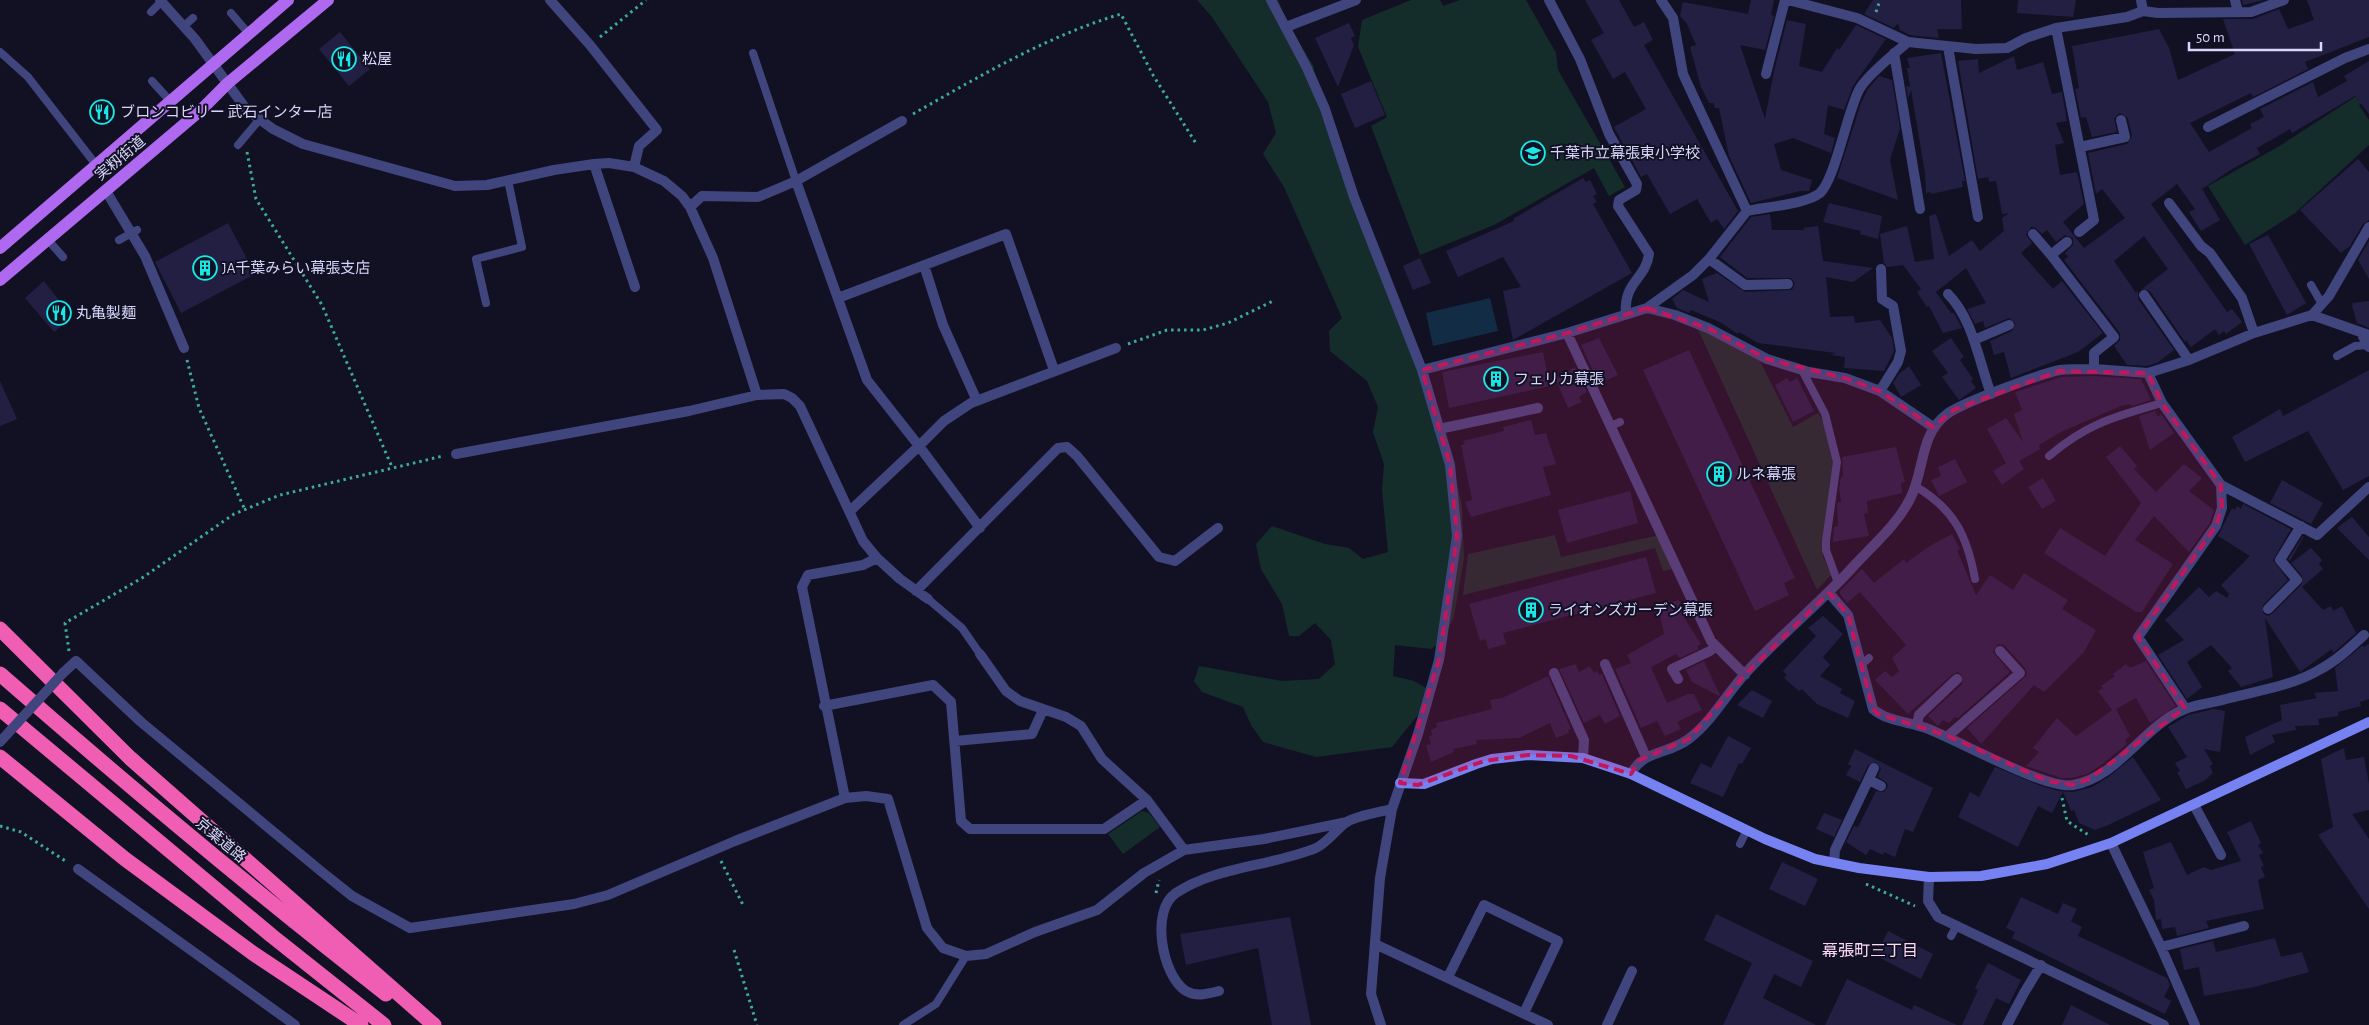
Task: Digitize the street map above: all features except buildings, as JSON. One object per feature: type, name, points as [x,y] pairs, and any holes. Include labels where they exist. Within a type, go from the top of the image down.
[{"type":"highway","points":[[0,629],[157,782],[434,1025]]},
{"type":"highway","name":"京葉道路","points":[[0,674],[100,761],[283,914],[426,1025]]},
{"type":"highway","points":[[0,709],[152,837],[384,1025]]},
{"type":"highway","points":[[0,757],[125,859],[254,954],[361,1025]]},
{"type":"main road","name":"実籾街道","points":[[0,248],[288,0]]},
{"type":"main road","name":"実籾街道","points":[[0,280],[201,110],[228,83],[328,0]]},
{"type":"street","points":[[550,0],[590,45],[657,130],[639,146],[634,167]]},
{"type":"street","points":[[1271,0],[1308,68],[1324,109],[1354,197],[1422,370],[1450,465],[1457,536],[1439,660],[1418,734],[1392,809],[1380,878],[1371,994],[1380,1025]]},
{"type":"street","points":[[1286,27],[1356,0]]},
{"type":"street","points":[[1549,0],[1580,59],[1609,134],[1637,184],[1636,190],[1619,200],[1618,206],[1649,254],[1648,262],[1628,290],[1625,300],[1626,314]]},
{"type":"street","points":[[1661,0],[1673,18],[1683,74],[1747,211]]},
{"type":"street","points":[[1766,74],[1786,0],[1857,18],[1908,42],[1976,49],[2007,48],[2026,38],[2056,28],[2127,17],[2143,11],[2251,12],[2284,0]]},
{"type":"street","points":[[2141,0],[2143,11]]},
{"type":"street","points":[[2235,0],[2238,12]]},
{"type":"street","points":[[161,1],[184,26],[214,64],[246,109],[259,120],[303,144],[455,186],[487,185],[554,170],[609,163],[634,167],[664,181],[682,196],[690,207],[713,258],[757,395]]},
{"type":"street","points":[[2056,28],[2094,220],[2079,232]]},
{"type":"street","points":[[1422,370],[1567,333],[1647,308],[1693,276],[1747,211],[1811,198],[1821,192],[1830,179],[1846,121],[1860,87],[1894,53],[1908,42]]},
{"type":"street","points":[[1948,47],[1978,217]]},
{"type":"street","points":[[2208,127],[2345,58],[2369,49]]},
{"type":"street","points":[[1894,53],[1920,209]]},
{"type":"street","points":[[690,207],[702,196],[758,197],[796,181],[902,120]]},
{"type":"street","points":[[2080,147],[2125,137],[2121,120]]},
{"type":"street","points":[[594,164],[635,287]]},
{"type":"street","points":[[796,181],[867,380],[980,528]]},
{"type":"street","points":[[106,190],[134,232],[184,348]]},
{"type":"street","points":[[2169,203],[2201,246],[2210,253],[2242,298],[2254,333]]},
{"type":"street","points":[[1631,774],[1636,764],[1646,757],[1674,748],[1701,729],[1745,674],[1829,593],[1899,517],[1912,497],[1926,441],[1934,427],[1947,414],[1991,394],[2059,370],[2094,369],[2148,373],[2189,360],[2254,333],[2312,314],[2329,296],[2369,227]]},
{"type":"street","points":[[838,298],[1006,234],[1054,370]]},
{"type":"street","points":[[2033,234],[2114,337],[2094,353],[2094,369]]},
{"type":"street","points":[[2051,255],[2067,242]]},
{"type":"street","points":[[1709,259],[1745,285],[1788,284]]},
{"type":"street","points":[[924,265],[942,325],[977,401]]},
{"type":"street","points":[[1880,391],[1898,362],[1901,351],[1893,306],[1882,299],[1881,269]]},
{"type":"street","points":[[1948,294],[1956,301],[1974,340],[1991,394]]},
{"type":"street","points":[[2144,295],[2189,360]]},
{"type":"street","points":[[1647,308],[1700,325],[1767,359],[1802,370],[1845,378],[1880,391],[1934,427]]},
{"type":"street","points":[[2312,314],[2367,340]]},
{"type":"street","points":[[1974,340],[2009,325]]},
{"type":"street","points":[[1567,333],[1615,424],[1711,641],[1718,642],[1745,674]]},
{"type":"street","points":[[850,511],[944,421],[977,401],[1054,370],[1116,348]]},
{"type":"street","points":[[2148,373],[2162,403],[2221,485],[2317,535],[2369,487]]},
{"type":"street","points":[[456,454],[689,411],[757,395],[784,394],[798,404],[863,541],[877,558],[928,599]]},
{"type":"street","points":[[1439,429],[1538,408]]},
{"type":"street","points":[[916,591],[1058,448],[1067,447],[1078,456],[1159,557],[1175,561],[1218,528]]},
{"type":"street","points":[[2185,708],[2143,647],[2138,637],[2138,630],[2216,526],[2222,508],[2221,485]]},
{"type":"street","points":[[2268,609],[2297,580],[2280,560],[2301,526]]},
{"type":"street","points":[[845,798],[824,706],[802,587],[808,575],[863,565],[877,558]]},
{"type":"street","points":[[1829,593],[1848,615],[1856,629],[1865,661],[1873,709],[1878,714],[1917,724],[1948,736],[2012,767],[2060,785],[2073,785],[2106,770],[2166,720],[2185,708],[2298,680],[2318,671],[2338,658],[2364,635]]},
{"type":"street","points":[[1678,679],[1672,669],[1710,651],[1718,642]]},
{"type":"street","points":[[1948,736],[2020,673],[2000,651]]},
{"type":"street","points":[[980,654],[1006,691],[1020,702],[1066,717],[1081,726],[1102,758],[1147,800],[1184,850]]},
{"type":"street","points":[[0,742],[76,661],[141,722],[352,896],[410,928],[574,904],[608,895],[845,798],[866,796],[888,798],[927,928],[944,948],[966,956],[986,954],[1035,932],[1097,910],[1144,873],[1184,850],[1264,839],[1347,822],[1392,809]]},
{"type":"street","points":[[1605,664],[1646,757]]},
{"type":"street","points":[[1554,673],[1584,740],[1583,758]]},
{"type":"street","points":[[1917,724],[1919,715],[1957,679]]},
{"type":"street","points":[[824,706],[933,685],[951,702],[961,821],[970,829],[1104,829],[1147,800]]},
{"type":"street","points":[[955,741],[1032,734],[1043,710]]},
{"type":"street","points":[[1400,783],[1424,784],[1492,759],[1540,755],[1583,758],[1631,774],[1747,830],[1815,860],[1929,877],[1996,874],[2047,864],[2111,842],[2369,722]]},
{"type":"street","points":[[1834,863],[1834,850],[1874,768]]},
{"type":"street","points":[[1869,780],[1881,786]]},
{"type":"street","points":[[2194,805],[2221,855]]},
{"type":"street","points":[[1219,991],[1199,995],[1185,991],[1172,977],[1160,936],[1163,909],[1174,894],[1197,882],[1318,847],[1347,822]]},
{"type":"street","points":[[2111,842],[2161,947],[2195,1025]]},
{"type":"street","points":[[78,869],[295,1025]]},
{"type":"street","points":[[1929,877],[1926,890],[1930,907],[1938,917],[2041,965],[2144,1021],[2164,1025]]},
{"type":"street","points":[[1448,977],[1484,905],[1558,941],[1524,1013]]},
{"type":"street","points":[[2161,947],[2244,926]]},
{"type":"street","points":[[1375,944],[1548,1025]]},
{"type":"street","points":[[2007,1025],[2041,965]]},
{"type":"street","points":[[1608,1025],[1632,971]]},
{"type":"lane","points":[[151,12],[161,1]]},
{"type":"lane","points":[[231,13],[249,34]]},
{"type":"lane","points":[[184,26],[194,18]]},
{"type":"lane","points":[[0,52],[46,96],[97,166]]},
{"type":"lane","points":[[753,54],[796,181]]},
{"type":"lane","points":[[152,82],[171,102]]},
{"type":"lane","points":[[238,145],[259,120]]},
{"type":"lane","points":[[486,303],[476,259],[522,247],[508,180]]},
{"type":"lane","points":[[119,240],[134,232]]},
{"type":"lane","points":[[48,240],[63,257]]},
{"type":"lane","points":[[2311,285],[2322,304]]},
{"type":"lane","points":[[2338,356],[2367,340]]},
{"type":"lane","points":[[1802,370],[1825,414],[1837,462],[1826,550],[1838,583]]},
{"type":"lane","points":[[2049,456],[2070,438],[2093,425],[2162,403]]},
{"type":"lane","points":[[1915,486],[1938,502],[1960,528],[1971,556],[1975,579]]},
{"type":"lane","points":[[928,599],[962,628],[980,654]]},
{"type":"lane","points":[[1740,844],[1747,830]]},
{"type":"lane","points":[[1951,936],[1957,925]]},
{"type":"lane","points":[[902,1025],[936,1004],[966,956]]},
{"type":"path","points":[[590,45],[646,0]]},
{"type":"path","points":[[902,120],[1036,47],[1086,24],[1121,14],[1153,76],[1197,145]]},
{"type":"path","points":[[244,137],[256,199],[322,305],[392,467]]},
{"type":"path","points":[[1116,348],[1167,330],[1203,330],[1228,323],[1273,301]]},
{"type":"path","points":[[184,348],[199,408],[245,510]]},
{"type":"path","points":[[76,661],[69,653],[65,623],[142,578],[234,514],[280,495],[392,467],[456,454]]},
{"type":"path","points":[[2060,785],[2067,821],[2090,837]]},
{"type":"path","points":[[0,826],[22,832],[78,869]]},
{"type":"path","points":[[716,851],[744,904]]},
{"type":"path","points":[[734,950],[757,1025]]},
{"type":"highlighted area","points":[[1647,308],[1708,328],[1767,359],[1845,378],[1880,391],[1933,427],[1953,410],[2059,371],[2148,373],[2162,403],[2221,485],[2222,508],[2216,526],[2138,637],[2185,708],[2089,779],[2073,785],[2047,781],[1948,736],[1878,714],[1873,709],[1848,615],[1829,593],[1745,675],[1689,739],[1640,760],[1631,774],[1571,756],[1528,755],[1484,761],[1418,785],[1400,783],[1439,660],[1457,536],[1450,465],[1422,370],[1567,333]]},
{"type":"green space","points":[[1197,0],[1278,0],[1288,24],[1314,67],[1312,89],[1451,456],[1462,506],[1464,559],[1454,616],[1444,639],[1431,649],[1395,645],[1393,676],[1414,681],[1426,688],[1422,710],[1392,747],[1316,757],[1263,742],[1251,725],[1243,707],[1202,692],[1194,681],[1199,666],[1282,681],[1319,679],[1335,664],[1331,640],[1315,623],[1299,636],[1289,636],[1282,604],[1261,569],[1256,544],[1272,526],[1325,544],[1349,548],[1363,559],[1388,552],[1382,490],[1384,464],[1373,432],[1378,407],[1367,381],[1330,351],[1329,331],[1342,318],[1284,187],[1263,154],[1276,133],[1268,102],[1212,17]]},
{"type":"green space","points":[[1411,0],[1440,0],[1443,6],[1460,0],[1526,0],[1556,53],[1558,70],[1625,187],[1609,196],[1594,168],[1494,225],[1420,255],[1371,126],[1387,117],[1358,47],[1362,20]]},
{"type":"green space","points":[[2369,88],[2369,99],[2359,105],[2369,120],[2369,145],[2295,213],[2245,245],[2208,186],[2278,147]]},
{"type":"green space","points":[[1697,327],[1760,361],[1793,427],[1818,413],[1826,426],[1835,467],[1823,535],[1823,556],[1831,575],[1817,590]]},
{"type":"green space","points":[[1555,535],[1561,557],[1659,535],[1674,569],[1663,571],[1655,548],[1463,595],[1468,554]]},
{"type":"green space","points":[[1142,811],[1149,813],[1160,827],[1123,854],[1108,834]]},
{"type":"water","points":[[1490,298],[1498,331],[1433,346],[1426,313]]},
{"type":"place","name":"松屋","points":[[344,59]]},
{"type":"place","name":"ブロンコビリー 武石インター店","points":[[102,112]]},
{"type":"place","name":"千葉市立幕張東小学校","points":[[1533,153]]},
{"type":"place","name":"JA千葉みらい幕張支店","points":[[205,268]]},
{"type":"place","name":"丸亀製麺","points":[[59,313]]},
{"type":"place","name":"フェリカ幕張","points":[[1496,379]]},
{"type":"place","name":"ルネ幕張","points":[[1719,474]]},
{"type":"place","name":"ライオンズガーデン幕張","points":[[1531,610]]},
{"type":"district","name":"幕張町三丁目","points":[[1870,950]]}]
